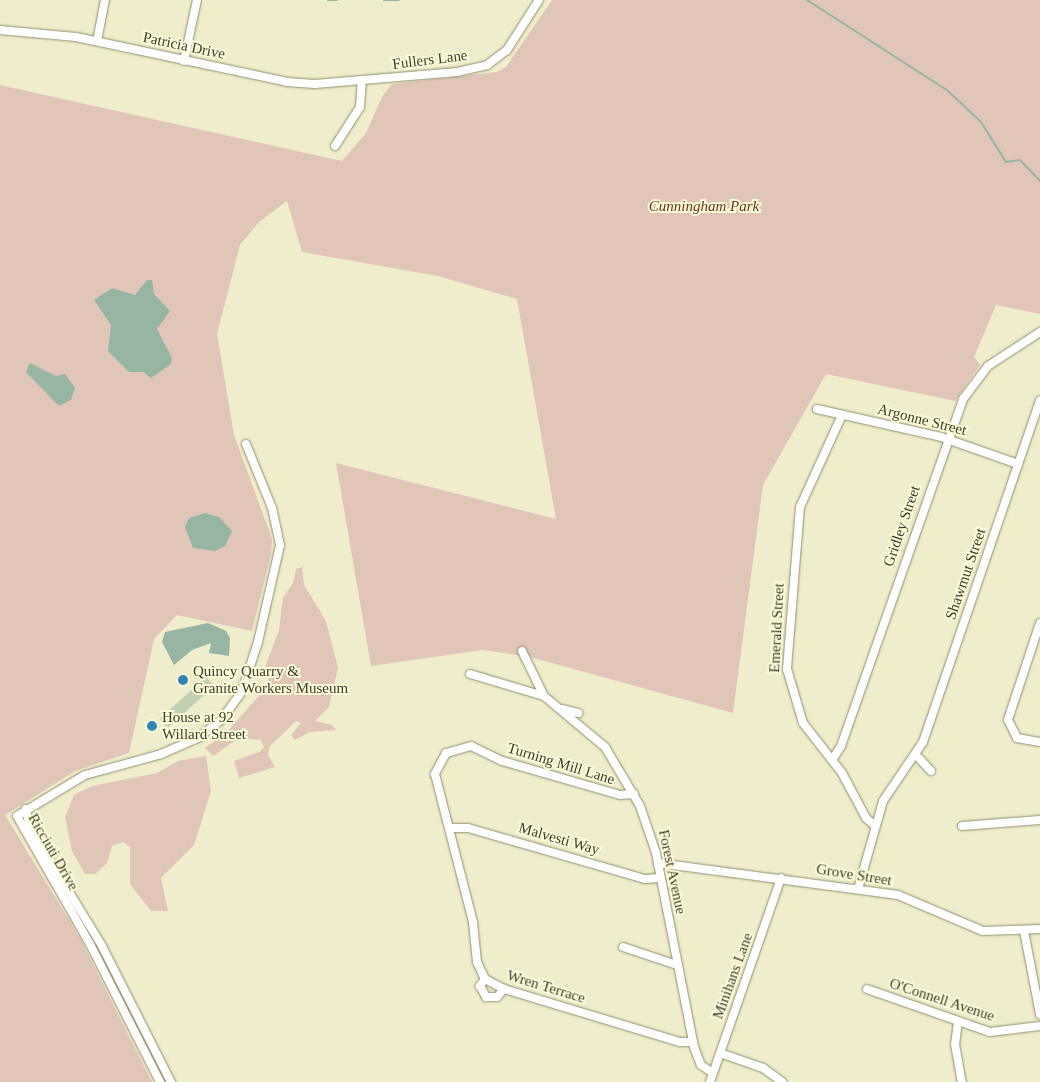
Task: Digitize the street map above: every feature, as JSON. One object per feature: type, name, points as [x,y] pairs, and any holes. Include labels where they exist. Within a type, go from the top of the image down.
[{"type":"street","points":[[97,41],[105,0]]},
{"type":"street","points":[[184,60],[197,0]]},
{"type":"street","name":"Fullers Lane","points":[[362,82],[464,71],[491,63],[507,50],[540,0]]},
{"type":"street","name":"Patricia Drive","points":[[0,30],[97,41],[302,84],[362,82]]},
{"type":"street","points":[[335,146],[360,107],[362,82]]},
{"type":"street","name":"Gridley Street","points":[[832,760],[841,746],[962,399],[978,376],[1040,332]]},
{"type":"street","name":"Shawmut Street","points":[[858,889],[874,825],[885,796],[916,755],[1040,401]]},
{"type":"street","name":"Argonne Street","points":[[817,409],[947,438],[1018,464]]},
{"type":"street","name":"Emerald Street","points":[[842,415],[800,507],[786,662],[799,716],[832,760],[867,821],[874,825]]},
{"type":"street","points":[[26,809],[85,775],[161,754],[190,742],[218,723],[242,691],[258,642],[280,545],[272,508],[246,444]]},
{"type":"street","points":[[1040,623],[1008,720],[1017,738],[1040,742]]},
{"type":"street","name":"Forest Avenue","points":[[522,651],[544,696],[561,708],[605,747],[634,794],[649,828],[658,863],[659,878],[693,1042],[700,1065],[713,1073]]},
{"type":"street","points":[[470,674],[544,696]]},
{"type":"street","points":[[561,708],[578,713]]},
{"type":"street","name":"Turning Mill Lane","points":[[450,828],[435,774],[442,757],[463,746],[476,747],[502,761],[620,795],[634,794]]},
{"type":"street","points":[[916,755],[931,771]]},
{"type":"street","name":"Ricciuti Drive","points":[[160,1082],[85,935],[18,823],[17,815],[26,809],[30,828],[102,946],[171,1082]]},
{"type":"street","points":[[962,826],[1040,820]]},
{"type":"street","name":"Malvesti Way","points":[[450,828],[468,828],[642,878],[659,878]]},
{"type":"street","name":"Wren Terrace","points":[[450,828],[474,927],[477,962],[485,979],[504,989],[680,1042],[693,1042]]},
{"type":"street","name":"Grove Street","points":[[658,863],[781,878],[906,897],[978,930],[1024,931],[1040,929]]},
{"type":"street","name":"Minihans Lane","points":[[710,1082],[781,878]]},
{"type":"street","points":[[1024,931],[1040,1014]]},
{"type":"street","points":[[623,947],[677,965]]},
{"type":"street","points":[[485,979],[480,986],[486,997],[497,997],[504,989]]},
{"type":"street","name":"O'Connell Avenue","points":[[867,989],[994,1032],[1040,1026]]},
{"type":"street","points":[[958,1021],[955,1044],[962,1082]]},
{"type":"street","points":[[720,1053],[763,1068],[782,1082]]},
{"type":"green space","name":"Cunningham Park","points":[[552,0],[1040,0],[1040,314],[996,305],[974,357],[980,365],[955,401],[826,374],[763,485],[733,713],[530,657],[483,650],[371,666],[336,463],[556,519],[517,299],[438,276],[302,252],[287,201],[259,222],[240,245],[217,334],[234,435],[272,539],[271,555],[252,631],[177,615],[154,639],[129,753],[75,771],[5,815],[80,938],[152,1082],[0,1082],[0,85],[342,161],[366,133],[382,97],[392,84],[497,72],[506,67]]},
{"type":"green space","points":[[302,567],[304,585],[326,621],[338,668],[329,707],[315,721],[332,725],[336,730],[310,732],[295,740],[291,735],[301,723],[296,721],[270,746],[268,755],[275,767],[239,778],[234,761],[259,752],[264,748],[261,740],[239,738],[213,756],[205,748],[227,732],[270,683],[264,670],[279,630],[283,598],[293,583],[296,569]]},
{"type":"green space","points":[[206,756],[211,791],[194,845],[161,878],[168,911],[151,911],[130,884],[130,847],[123,842],[112,846],[107,863],[95,874],[85,874],[72,851],[65,817],[74,795],[92,786],[157,773],[178,761]]},
{"type":"shaded area","points":[[147,280],[152,280],[154,294],[170,311],[157,329],[172,358],[171,364],[151,378],[143,372],[129,372],[108,351],[111,325],[94,300],[112,288],[135,295]]},
{"type":"shaded area","points":[[30,363],[56,376],[65,374],[75,388],[71,400],[59,406],[26,372]]},
{"type":"shaded area","points":[[205,513],[219,517],[232,531],[225,546],[215,551],[193,548],[185,527],[189,518]]},
{"type":"shaded area","points":[[208,623],[226,631],[230,638],[229,656],[209,653],[211,643],[192,650],[174,665],[162,642],[165,632]]},
{"type":"building","points":[[206,677],[214,686],[168,727],[160,718]]},
{"type":"waterway","points":[[328,0],[337,0]]},
{"type":"waterway","points":[[384,0],[399,0]]},
{"type":"waterway","points":[[807,0],[948,91],[981,122],[1006,162],[1020,160],[1040,181]]},
{"type":"place","name":"Quincy Quarry & Granite Workers Museum","points":[[183,680]]},
{"type":"place","name":"House at 92 Willard Street","points":[[152,726]]}]
